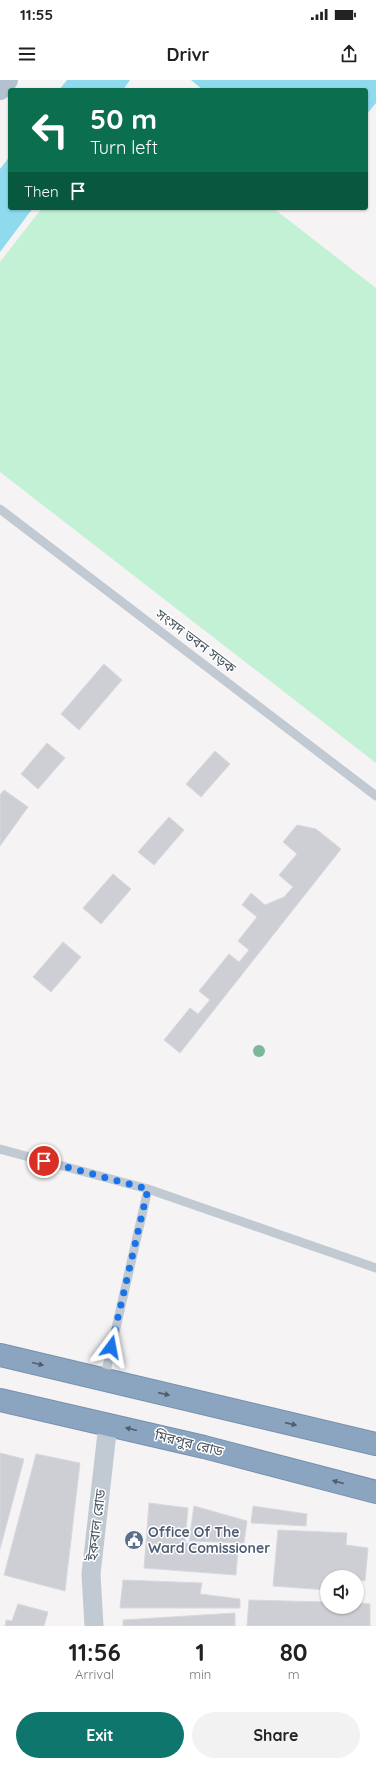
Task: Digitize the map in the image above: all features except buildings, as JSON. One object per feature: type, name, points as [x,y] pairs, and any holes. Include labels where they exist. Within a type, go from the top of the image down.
[{"type":"highway","points":[[0,1355],[376,1444]]},
{"type":"highway","name":"মিরপুর রোড","points":[[0,1400],[108,1424],[376,1492]]},
{"type":"main road","points":[[0,89],[7,80]]},
{"type":"street","name":"ইকবাল রোড","points":[[94,1626],[91,1574],[108,1424]]},
{"type":"lane","name":"সংসদ ভবন সড়ক","points":[[0,509],[376,796]]},
{"type":"lane","points":[[0,1150],[148,1189],[376,1268]]},
{"type":"lane","points":[[104,1380],[148,1189]]},
{"type":"green space","points":[[40,210],[276,210],[376,288],[376,763],[0,472],[0,262]]},
{"type":"water","points":[[67,80],[130,80],[124,88],[61,88]]},
{"type":"water","points":[[191,80],[376,80],[376,103],[368,113],[368,88],[201,88]]},
{"type":"water","points":[[8,159],[8,210],[32,210],[0,252],[0,169]]},
{"type":"place","name":"Office Of The Ward Comissioner","points":[[134,1540]]},
{"type":"route","points":[[44,1161],[148,1189],[111,1347]]}]
